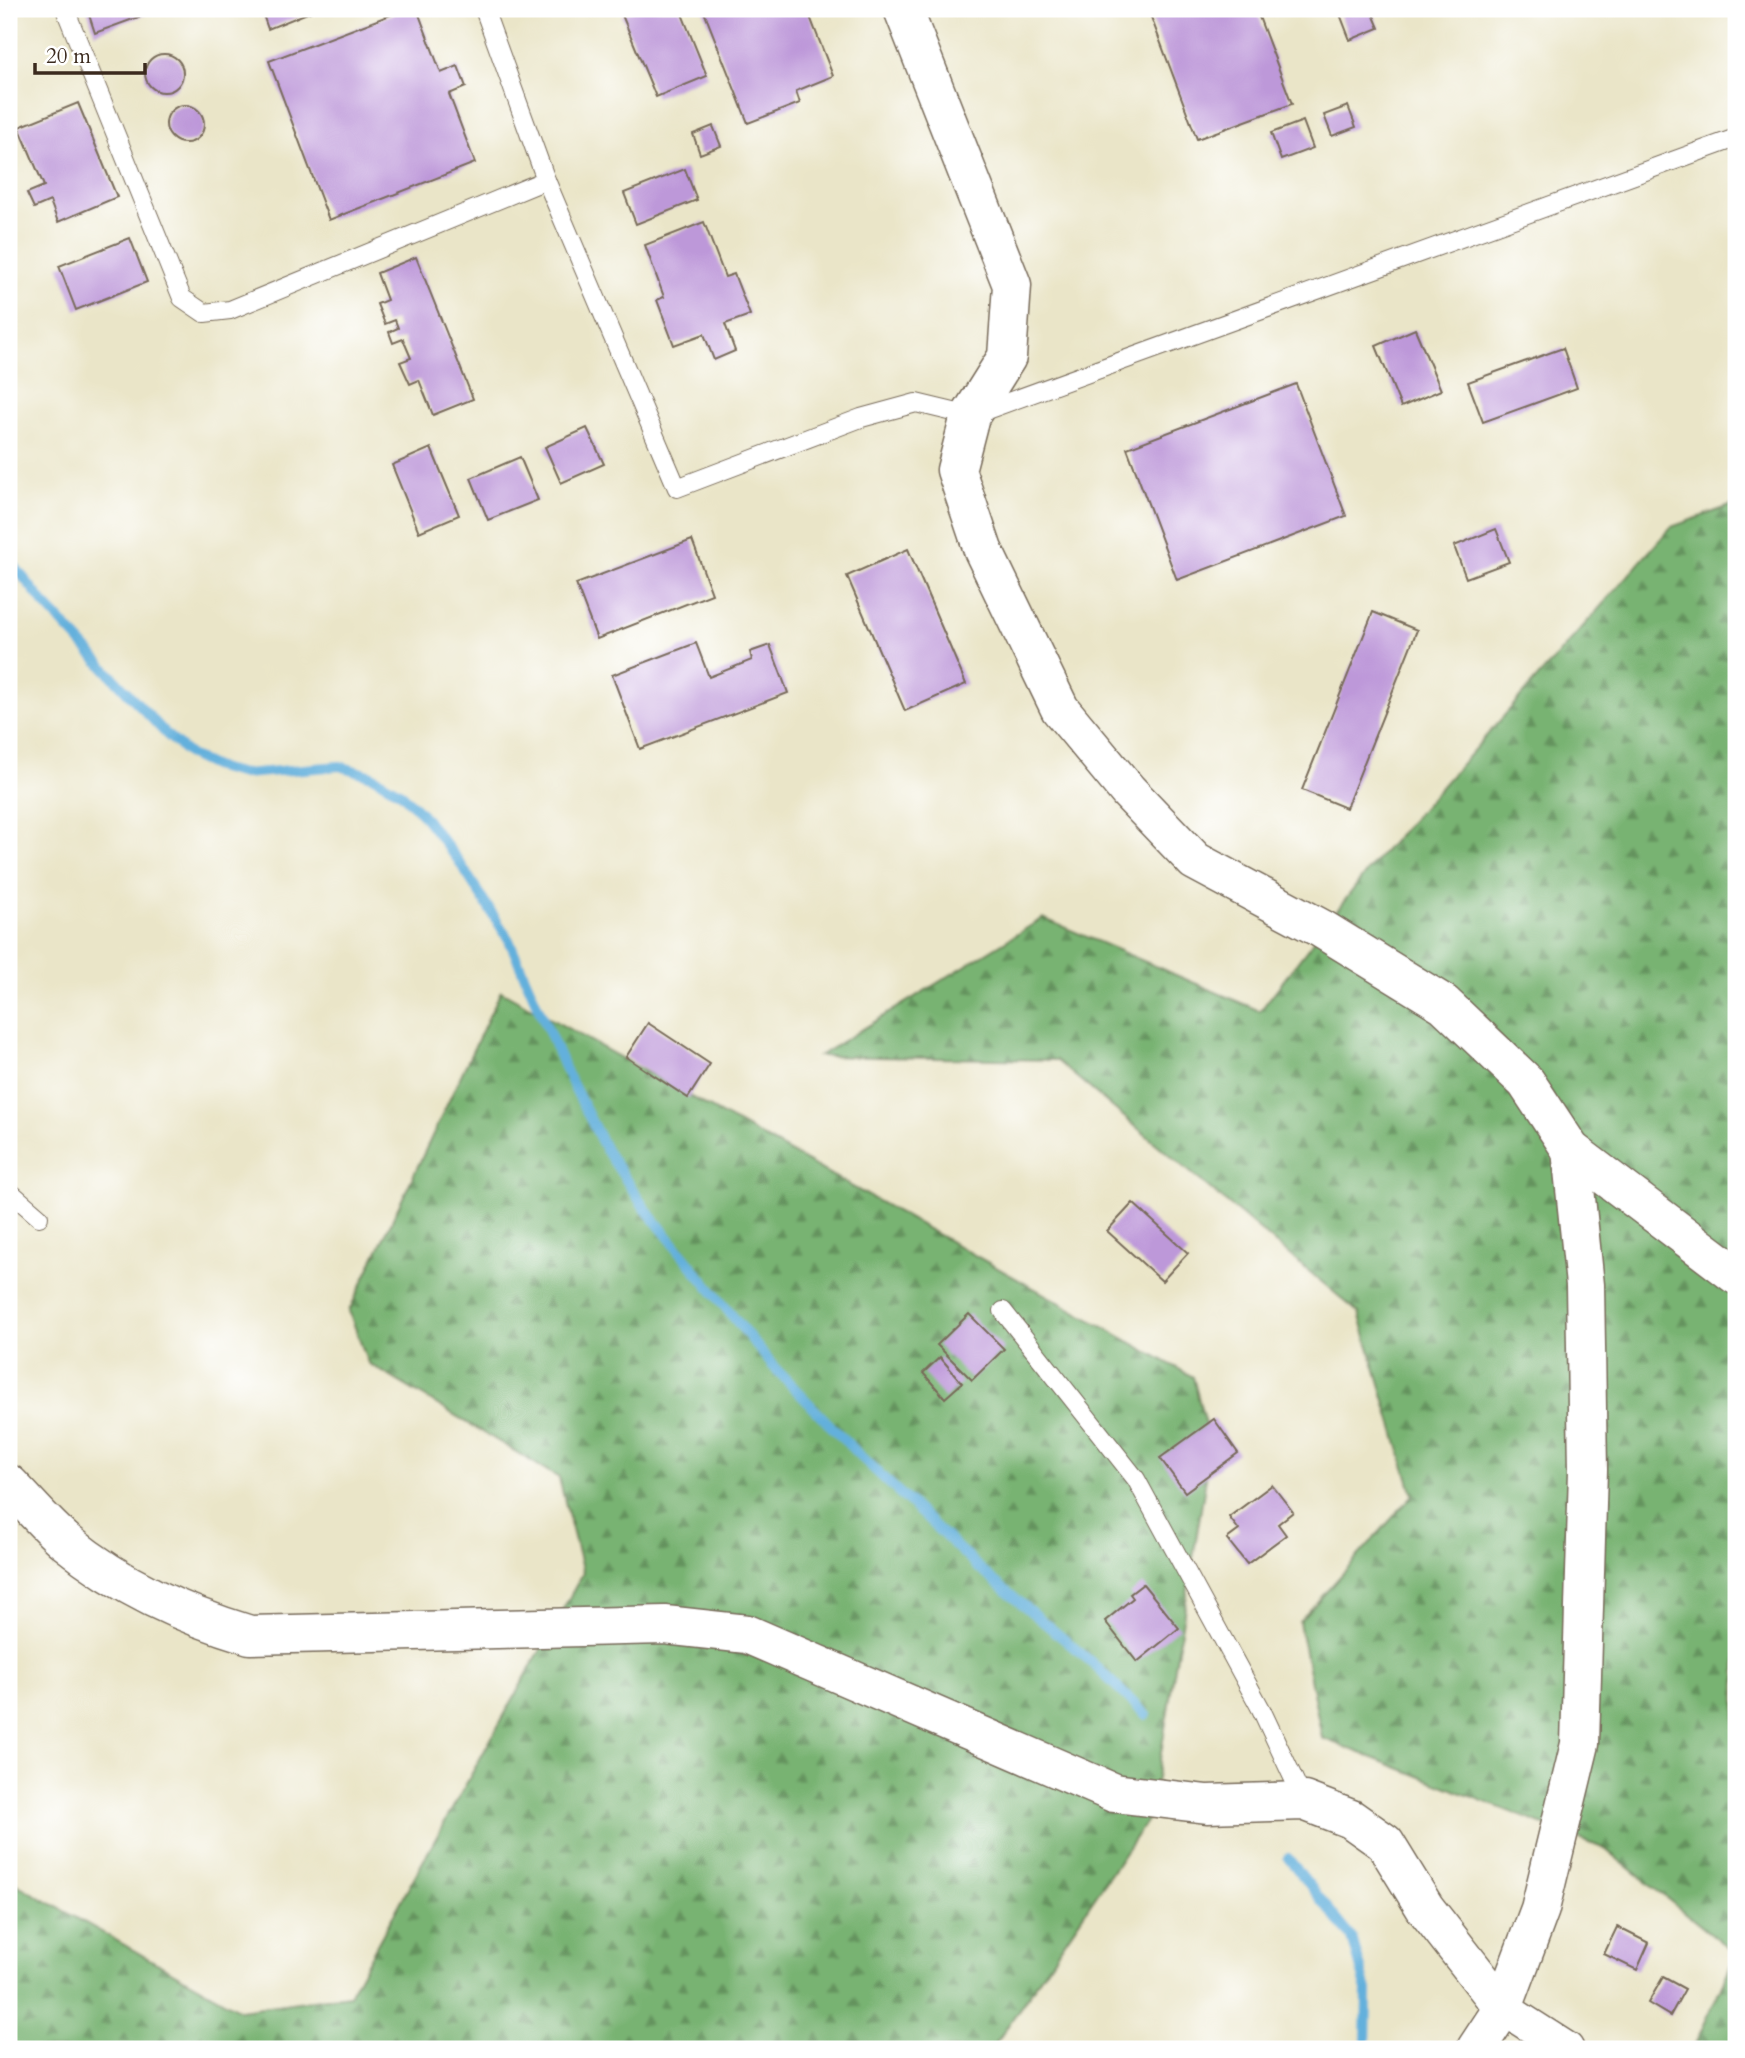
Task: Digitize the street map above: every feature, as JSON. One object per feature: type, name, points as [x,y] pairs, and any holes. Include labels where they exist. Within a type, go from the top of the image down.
[{"type":"street","points":[[903,9],[1012,285],[1007,356],[970,416],[956,470],[983,550],[1060,709],[1128,791],[1195,861],[1322,929],[1444,1003],[1526,1082],[1571,1150],[1736,1275]]},
{"type":"street","points":[[1476,2049],[1503,2008],[1540,1909],[1580,1744],[1587,1417],[1584,1284],[1571,1150]]},
{"type":"street","points":[[9,1484],[64,1540],[129,1587],[190,1617],[250,1635],[665,1625],[747,1634],[1114,1793],[1207,1804],[1304,1801],[1351,1819],[1385,1843],[1425,1908],[1503,2008],[1567,2049]]},
{"type":"lane","points":[[65,9],[182,298],[204,313],[230,310],[546,180]]},
{"type":"lane","points":[[484,9],[546,180],[677,488],[860,418],[916,403],[970,416],[1736,138]]},
{"type":"lane","points":[[9,1191],[39,1217]]},
{"type":"lane","points":[[1003,1311],[1136,1479],[1261,1709],[1304,1801]]},
{"type":"green space","points":[[1736,504],[1736,1954],[1605,1849],[1322,1738],[1299,1622],[1413,1495],[1359,1313],[1056,1060],[819,1056],[1043,918],[1260,1011],[1372,865],[1671,527]]},
{"type":"green space","points":[[501,991],[1193,1377],[1211,1448],[1151,1814],[992,2049],[9,2049],[9,1880],[240,2010],[349,1995],[583,1573],[559,1478],[368,1363],[349,1311]]},
{"type":"green space","points":[[1736,1954],[1736,2049],[1693,2049]]},
{"type":"building","points":[[87,9],[145,9],[147,14],[95,33]]},
{"type":"building","points":[[261,9],[309,9],[310,12],[268,29]]},
{"type":"building","points":[[406,9],[417,9],[441,73],[458,66],[466,87],[449,94],[475,163],[329,220],[269,61]]},
{"type":"building","points":[[636,9],[680,9],[707,76],[656,97],[622,15]]},
{"type":"building","points":[[703,9],[807,9],[833,76],[796,91],[800,103],[748,123]]},
{"type":"building","points":[[1148,9],[1256,9],[1292,104],[1197,139]]},
{"type":"building","points":[[1338,9],[1371,9],[1379,28],[1350,40]]},
{"type":"building","points":[[164,54],[177,60],[183,73],[177,86],[164,92],[151,86],[145,73],[151,60]]},
{"type":"building","points":[[78,103],[117,197],[58,222],[50,201],[34,208],[27,193],[44,186],[19,127]]},
{"type":"building","points":[[185,105],[199,110],[204,124],[199,138],[185,143],[171,138],[166,124],[171,110]]},
{"type":"building","points":[[1348,106],[1356,127],[1332,136],[1324,115]]},
{"type":"building","points":[[1303,121],[1313,148],[1281,160],[1271,133]]},
{"type":"building","points":[[713,126],[721,146],[700,154],[693,134]]},
{"type":"building","points":[[685,169],[697,200],[636,224],[624,193]]},
{"type":"building","points":[[704,222],[725,277],[734,274],[750,315],[725,324],[735,351],[714,360],[704,334],[674,345],[657,300],[664,297],[645,245]]},
{"type":"building","points":[[130,238],[147,282],[76,310],[59,266]]},
{"type":"building","points":[[416,257],[473,399],[433,415],[419,380],[410,384],[400,362],[411,358],[403,339],[393,343],[389,332],[398,328],[395,320],[385,324],[377,304],[387,300],[377,273]]},
{"type":"building","points":[[1415,329],[1441,390],[1401,407],[1376,346]]},
{"type":"building","points":[[1563,348],[1577,388],[1483,422],[1468,382]]},
{"type":"building","points":[[1296,384],[1346,516],[1177,580],[1127,448]]},
{"type":"building","points":[[587,428],[604,464],[561,483],[545,447]]},
{"type":"building","points":[[431,448],[459,515],[419,532],[392,465]]},
{"type":"building","points":[[520,457],[538,500],[488,520],[471,478]]},
{"type":"building","points":[[1496,529],[1509,562],[1466,578],[1454,546]]},
{"type":"building","points":[[692,540],[712,594],[597,639],[576,584]]},
{"type":"building","points":[[908,549],[966,684],[905,711],[847,576]]},
{"type":"building","points":[[1373,612],[1417,630],[1346,808],[1302,790]]},
{"type":"building","points":[[696,643],[709,677],[752,660],[750,652],[770,645],[788,693],[640,749],[612,675]]},
{"type":"building","points":[[648,1023],[710,1064],[688,1098],[626,1057]]},
{"type":"building","points":[[1133,1203],[1188,1253],[1162,1281],[1107,1231]]},
{"type":"building","points":[[969,1314],[1004,1349],[972,1380],[937,1345]]},
{"type":"building","points":[[940,1357],[962,1383],[945,1398],[923,1373]]},
{"type":"building","points":[[1214,1419],[1238,1453],[1185,1492],[1160,1458]]},
{"type":"building","points":[[1272,1485],[1293,1512],[1278,1524],[1286,1535],[1247,1564],[1227,1539],[1239,1530],[1229,1517]]},
{"type":"building","points":[[1143,1584],[1179,1628],[1137,1662],[1105,1621],[1133,1598],[1130,1594]]},
{"type":"building","points":[[1617,1927],[1649,1943],[1637,1970],[1604,1954]]},
{"type":"building","points":[[1663,1977],[1685,1989],[1670,2016],[1648,2003]]},
{"type":"waterway","points":[[9,559],[43,602],[167,735],[190,755],[215,767],[243,774],[340,766],[372,776],[401,793],[421,813],[458,860],[509,940],[565,1069],[606,1150],[644,1207],[773,1366],[856,1452],[981,1570],[1089,1660],[1146,1715]]},
{"type":"waterway","points":[[1288,1858],[1352,1938],[1367,1990],[1366,2049]]}]
